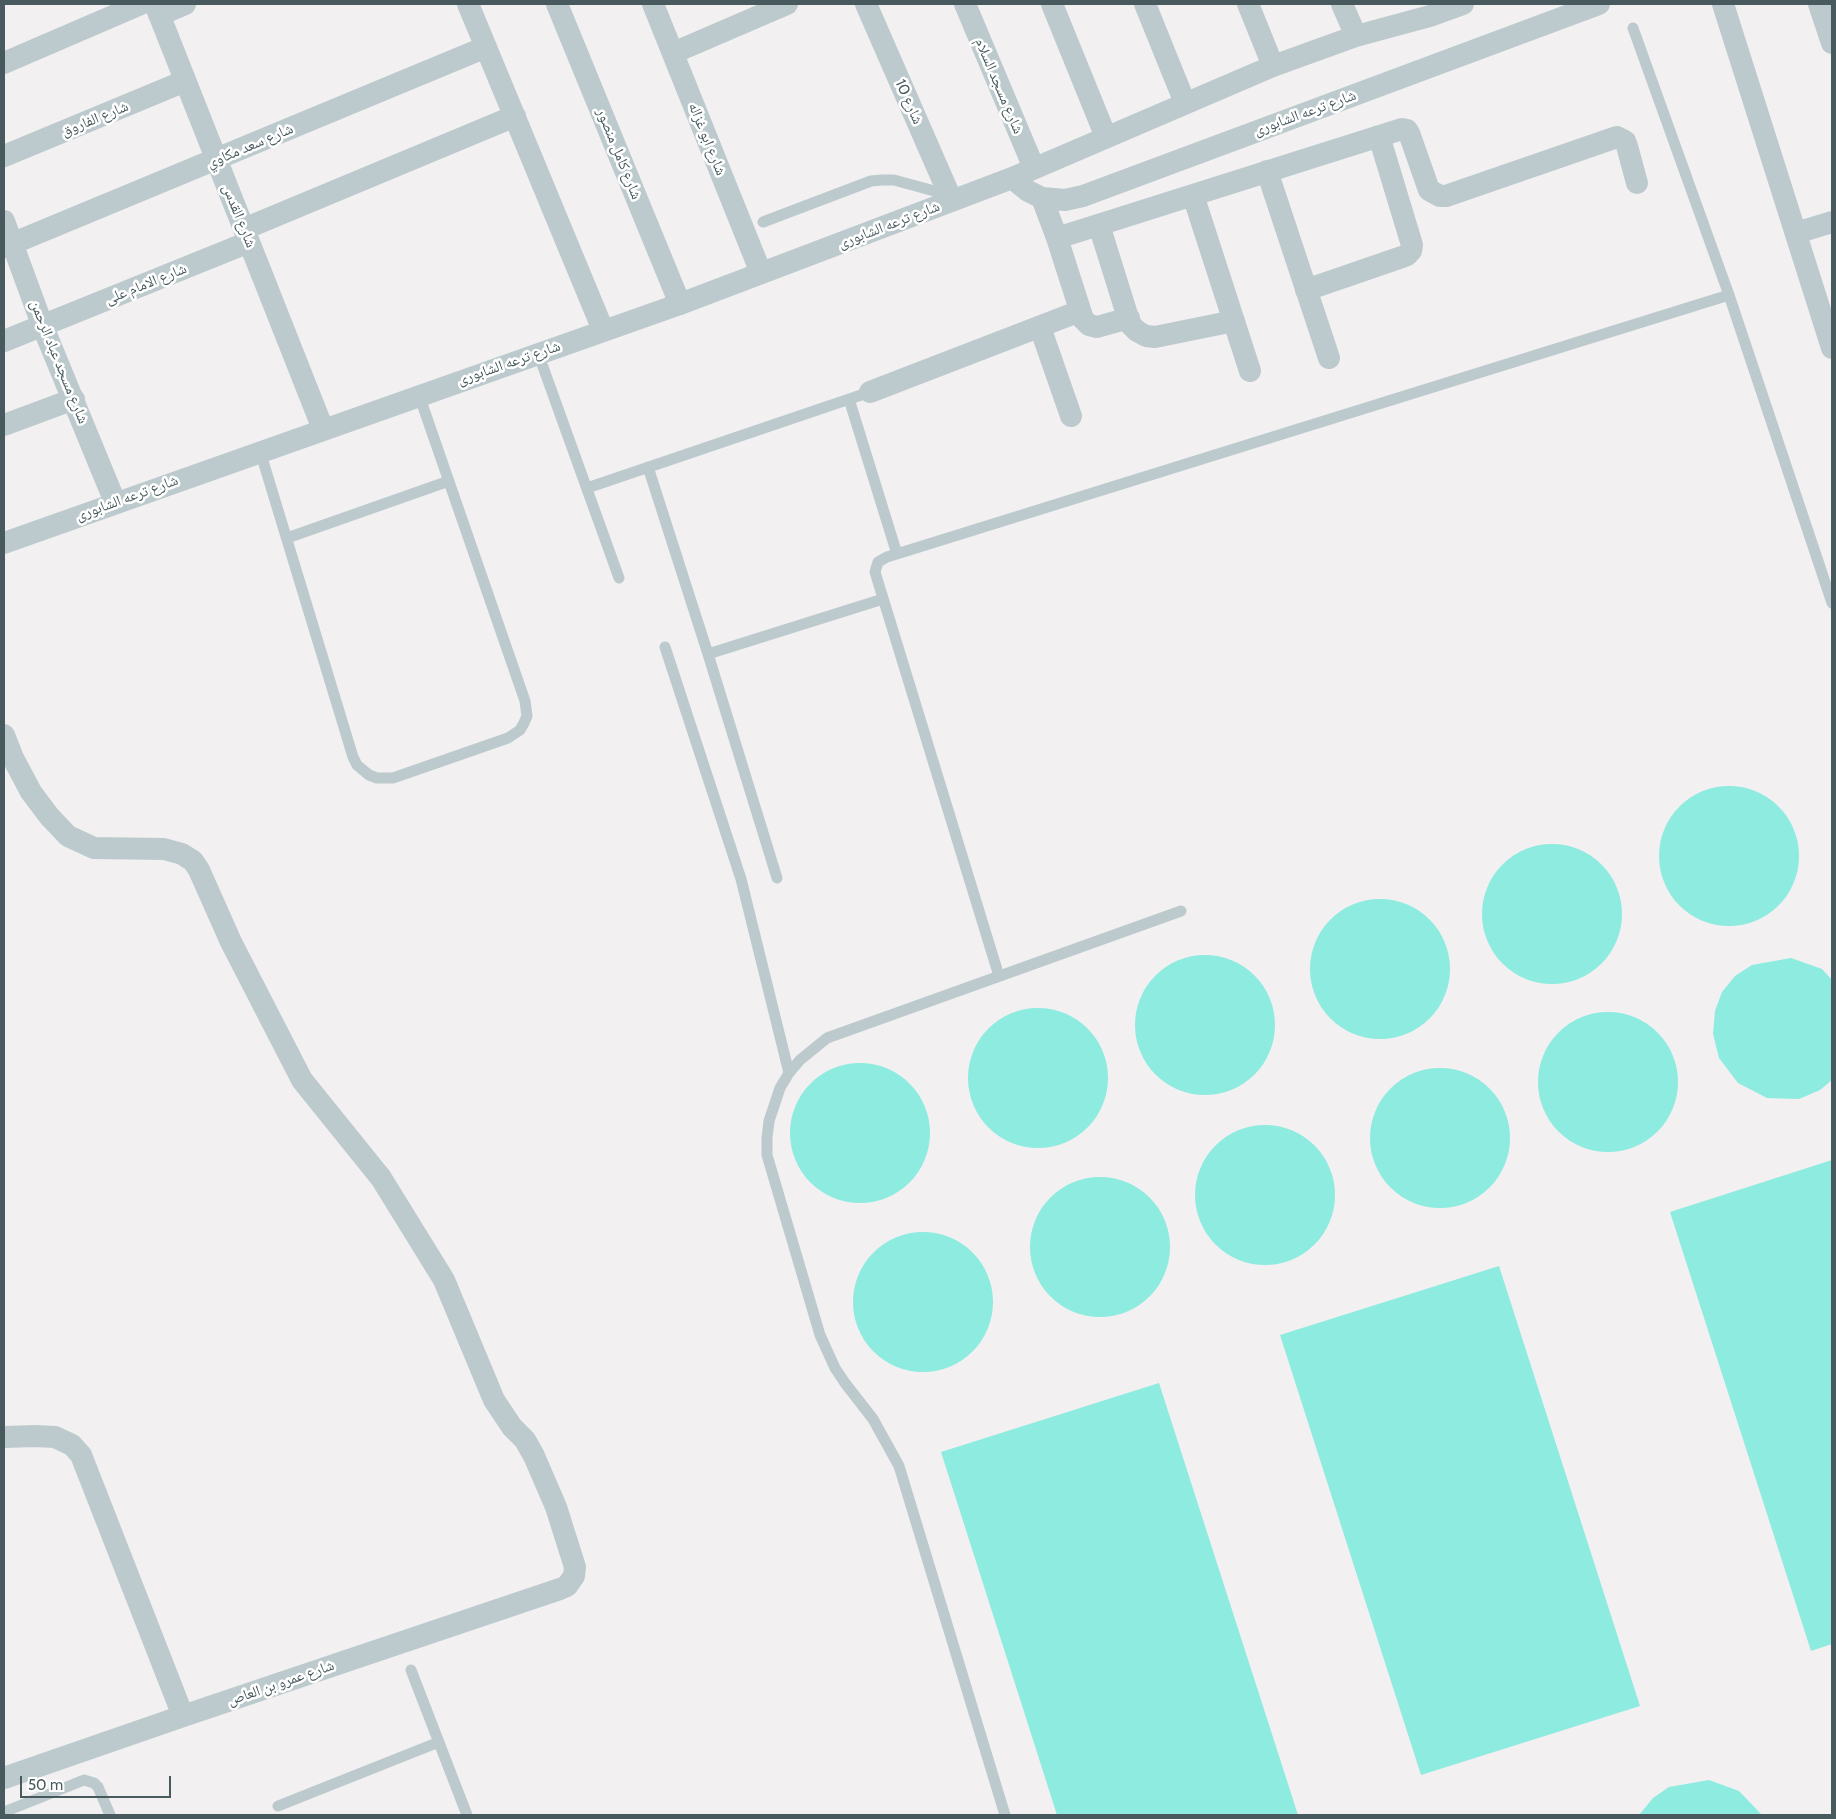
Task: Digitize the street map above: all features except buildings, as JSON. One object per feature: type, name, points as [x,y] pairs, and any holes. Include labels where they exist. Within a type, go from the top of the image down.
[{"type":"street","points":[[4,63],[151,7],[185,4]]},
{"type":"street","points":[[468,4],[603,330]]},
{"type":"street","name":"شارع كامل منصور","points":[[558,4],[680,304]]},
{"type":"street","name":"شارع ابو غزاله","points":[[653,4],[761,273]]},
{"type":"street","points":[[673,53],[787,4]]},
{"type":"street","name":"شارع 10","points":[[866,4],[950,198]]},
{"type":"street","name":"شارع مسجد السلام","points":[[965,4],[1034,168]]},
{"type":"street","points":[[1052,4],[1106,137]]},
{"type":"street","points":[[1145,4],[1186,103]]},
{"type":"street","points":[[1248,4],[1273,66]]},
{"type":"street","points":[[1342,4],[1356,36]]},
{"type":"street","name":"شارع ترعه الشابورى","points":[[4,543],[115,502],[680,304],[950,198],[1012,178],[1273,66],[1427,10],[1463,4]]},
{"type":"street","name":"شارع ترعه الشابورى","points":[[1012,178],[1028,191],[1042,198],[1064,200],[1083,196],[1599,4]]},
{"type":"street","points":[[1723,4],[1796,232],[1825,301],[1832,348]]},
{"type":"street","points":[[1819,4],[1832,43]]},
{"type":"street","name":"شارع القدس","points":[[151,7],[185,81],[323,429]]},
{"type":"street","name":"شارع سعد مكاوي","points":[[8,245],[486,47]]},
{"type":"street","name":"شارع الفاروق","points":[[4,156],[185,81]]},
{"type":"street","name":"شارع الامام على","points":[[4,341],[43,327],[515,116]]},
{"type":"street","points":[[1057,238],[1402,129],[1407,130],[1409,133],[1429,190],[1440,196],[1446,196],[1617,137],[1625,141],[1637,183]]},
{"type":"street","points":[[1306,290],[1402,257],[1411,251],[1412,245],[1379,136]]},
{"type":"street","points":[[1268,171],[1329,358]]},
{"type":"street","points":[[1193,195],[1250,371]]},
{"type":"street","points":[[1042,198],[1083,319],[1089,325],[1096,327],[1128,318]]},
{"type":"street","name":"شارع مسجد عباد الرحمن","points":[[4,222],[8,245],[74,398],[115,502]]},
{"type":"street","points":[[1796,232],[1832,222]]},
{"type":"street","points":[[1099,225],[1130,324],[1137,331],[1146,336],[1155,337],[1234,321]]},
{"type":"street","points":[[870,392],[1080,311]]},
{"type":"street","points":[[1040,327],[1071,416]]},
{"type":"street","points":[[4,425],[74,398]]},
{"type":"street","name":"شارع عمرو بن العاص","points":[[4,735],[13,758],[31,792],[49,816],[68,836],[94,848],[164,849],[182,854],[199,870],[231,942],[302,1080],[380,1178],[444,1280],[494,1400],[512,1427],[525,1440],[534,1456],[556,1507],[574,1567],[574,1576],[567,1586],[560,1589],[4,1778]]},
{"type":"street","points":[[4,1437],[35,1436],[56,1438],[72,1445],[81,1455],[183,1716]]},
{"type":"lane","points":[[1633,28],[1729,295],[1832,603]]},
{"type":"lane","points":[[763,222],[877,180],[894,180],[950,198]]},
{"type":"lane","points":[[999,976],[875,572],[882,559],[1729,295]]},
{"type":"lane","points":[[538,353],[619,578]]},
{"type":"lane","points":[[587,488],[870,392]]},
{"type":"lane","points":[[260,451],[353,757],[363,771],[377,778],[393,778],[508,738],[520,730],[524,724],[527,716],[526,701],[419,395]]},
{"type":"lane","points":[[849,399],[897,554]]},
{"type":"lane","points":[[648,467],[777,878]]},
{"type":"lane","points":[[287,538],[449,481]]},
{"type":"lane","points":[[708,654],[883,599]]},
{"type":"lane","points":[[665,647],[742,879],[789,1073]]},
{"type":"lane","points":[[1005,1815],[899,1466],[873,1419],[845,1383],[827,1352],[767,1155],[767,1138],[773,1104],[789,1073],[800,1060],[827,1038],[1181,911]]},
{"type":"lane","points":[[411,1670],[467,1815]]},
{"type":"lane","points":[[278,1806],[439,1742]]},
{"type":"lane","points":[[4,1812],[84,1780],[94,1783],[98,1787],[110,1815]]},
{"type":"water","points":[[1729,786],[1743,787],[1756,791],[1778,807],[1794,829],[1798,842],[1798,870],[1794,883],[1778,905],[1756,921],[1743,925],[1729,926],[1715,925],[1702,921],[1680,905],[1664,883],[1660,870],[1659,856],[1660,842],[1664,829],[1680,807],[1702,791],[1715,787]]},
{"type":"water","points":[[1552,844],[1566,845],[1579,849],[1602,864],[1617,887],[1621,900],[1621,928],[1617,941],[1602,964],[1579,979],[1566,983],[1552,984],[1538,983],[1525,979],[1502,964],[1487,941],[1483,928],[1482,914],[1483,900],[1487,887],[1502,864],[1525,849],[1538,845]]},
{"type":"water","points":[[1380,899],[1394,900],[1407,904],[1430,919],[1445,942],[1449,955],[1449,983],[1445,996],[1430,1019],[1407,1034],[1394,1038],[1380,1039],[1366,1038],[1353,1034],[1330,1019],[1315,996],[1311,983],[1310,969],[1311,955],[1315,942],[1330,919],[1353,904],[1366,900]]},
{"type":"water","points":[[1205,955],[1219,956],[1232,960],[1255,975],[1270,998],[1274,1011],[1274,1039],[1270,1052],[1255,1075],[1232,1090],[1219,1094],[1205,1095],[1191,1094],[1178,1090],[1155,1075],[1140,1052],[1136,1039],[1135,1025],[1136,1011],[1140,998],[1155,975],[1178,960],[1191,956]]},
{"type":"water","points":[[1791,958],[1822,969],[1832,980],[1832,1080],[1820,1090],[1799,1099],[1767,1098],[1738,1083],[1719,1058],[1713,1034],[1715,1011],[1722,992],[1735,976],[1752,965]]},
{"type":"water","points":[[1038,1008],[1052,1009],[1065,1013],[1087,1029],[1103,1051],[1107,1064],[1107,1092],[1103,1105],[1087,1127],[1065,1143],[1052,1147],[1038,1148],[1024,1147],[1011,1143],[989,1127],[973,1105],[969,1092],[968,1078],[969,1064],[973,1051],[989,1029],[1011,1013],[1024,1009]]},
{"type":"water","points":[[1608,1012],[1622,1013],[1635,1017],[1658,1032],[1673,1055],[1677,1068],[1677,1096],[1673,1109],[1658,1132],[1635,1147],[1622,1151],[1608,1152],[1594,1151],[1581,1147],[1558,1132],[1543,1109],[1539,1096],[1538,1082],[1539,1068],[1543,1055],[1558,1032],[1581,1017],[1594,1013]]},
{"type":"water","points":[[860,1063],[874,1064],[887,1068],[910,1083],[925,1106],[929,1119],[929,1147],[925,1160],[910,1183],[887,1198],[874,1202],[860,1203],[846,1202],[833,1198],[810,1183],[795,1160],[791,1147],[790,1133],[791,1119],[795,1106],[810,1083],[833,1068],[846,1064]]},
{"type":"water","points":[[1440,1068],[1454,1069],[1467,1073],[1490,1088],[1505,1111],[1509,1124],[1509,1152],[1505,1165],[1490,1188],[1467,1203],[1454,1207],[1440,1208],[1426,1207],[1413,1203],[1390,1188],[1375,1165],[1371,1152],[1370,1138],[1371,1124],[1375,1111],[1390,1088],[1413,1073],[1426,1069]]},
{"type":"water","points":[[1265,1125],[1279,1126],[1292,1130],[1314,1146],[1330,1168],[1334,1181],[1334,1209],[1330,1222],[1314,1244],[1292,1260],[1279,1264],[1265,1265],[1251,1264],[1238,1260],[1216,1244],[1200,1222],[1196,1209],[1195,1195],[1196,1181],[1200,1168],[1216,1146],[1238,1130],[1251,1126]]},
{"type":"water","points":[[1832,1160],[1832,1644],[1811,1651],[1670,1212]]},
{"type":"water","points":[[1100,1177],[1114,1178],[1127,1182],[1150,1197],[1165,1220],[1169,1233],[1169,1261],[1165,1274],[1150,1297],[1127,1312],[1114,1316],[1100,1317],[1086,1316],[1073,1312],[1050,1297],[1035,1274],[1031,1261],[1030,1247],[1031,1233],[1035,1220],[1050,1197],[1073,1182],[1086,1178]]},
{"type":"water","points":[[923,1232],[937,1233],[950,1237],[973,1252],[988,1275],[992,1288],[992,1316],[988,1329],[973,1352],[950,1367],[937,1371],[923,1372],[909,1371],[896,1367],[873,1352],[858,1329],[854,1316],[853,1302],[854,1288],[858,1275],[873,1252],[896,1237],[909,1233]]},
{"type":"water","points":[[1499,1266],[1640,1706],[1421,1775],[1280,1335]]},
{"type":"water","points":[[1159,1383],[1298,1815],[1057,1815],[941,1452]]},
{"type":"water","points":[[1709,1780],[1739,1791],[1762,1815],[1639,1815],[1653,1798],[1669,1787]]}]
